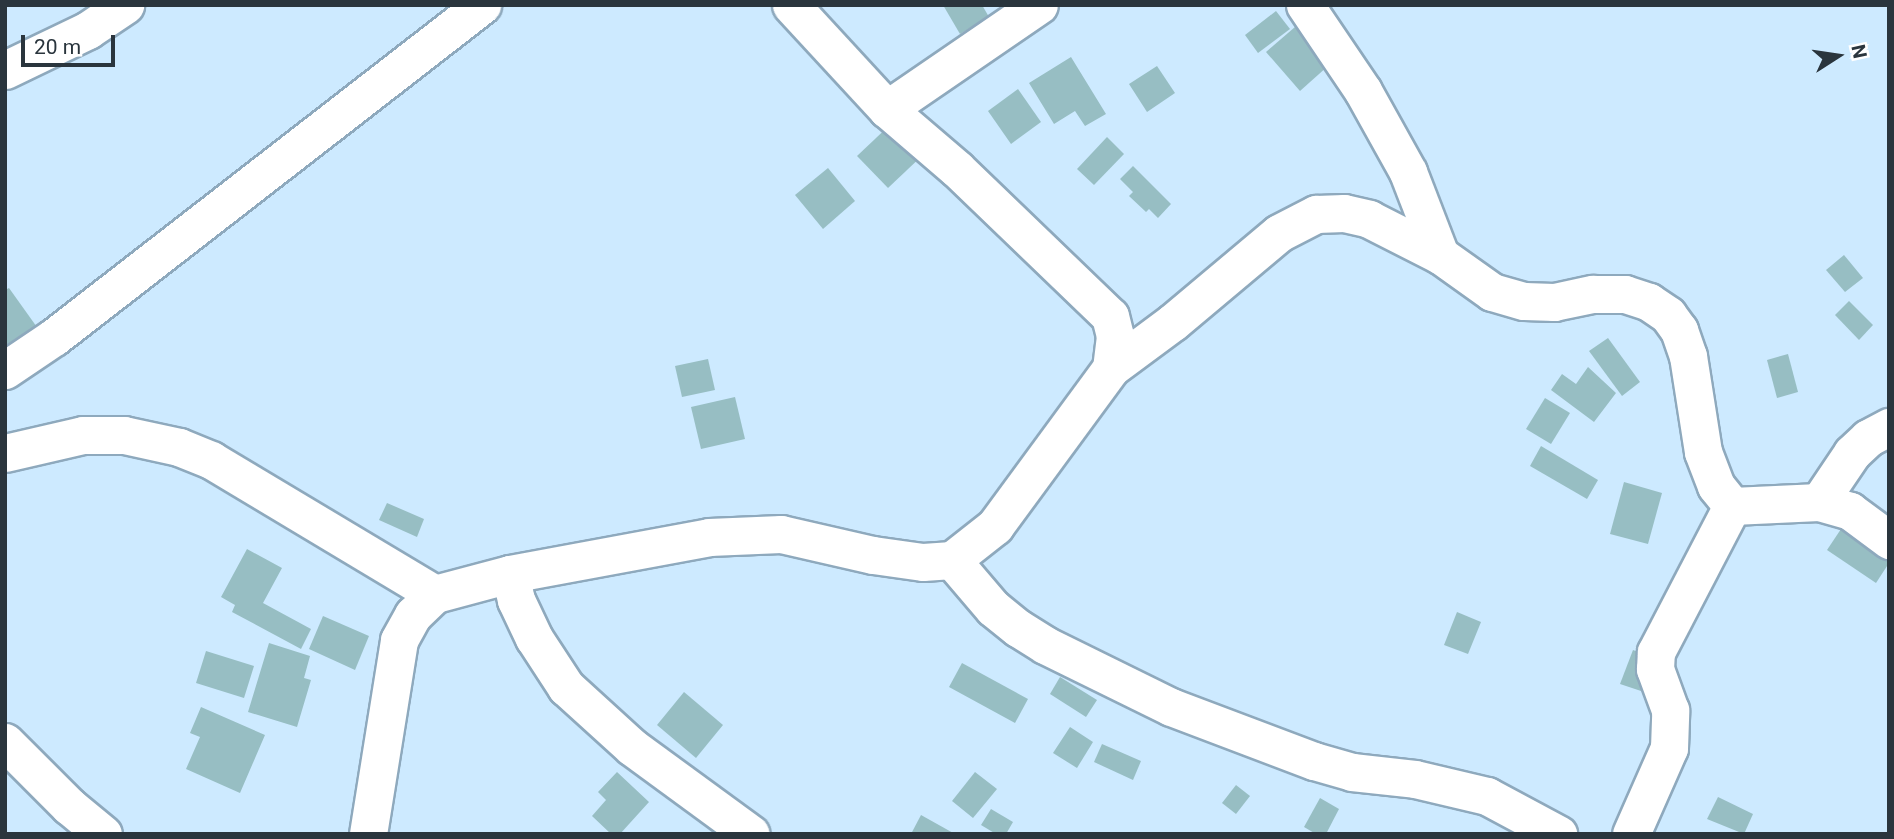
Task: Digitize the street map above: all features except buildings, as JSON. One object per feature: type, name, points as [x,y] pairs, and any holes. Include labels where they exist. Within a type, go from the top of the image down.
[{"type":"street","points":[[5,70],[88,30],[125,5]]},
{"type":"street","points":[[5,370],[95,306],[482,5]]},
{"type":"street","points":[[791,5],[887,109],[957,169],[1110,316],[1130,324],[1173,322]]},
{"type":"street","points":[[887,109],[1039,5]]},
{"type":"street","points":[[1305,5],[1363,91],[1408,172],[1440,255]]},
{"type":"street","points":[[368,834],[399,640],[413,615],[435,594],[510,574],[709,537],[769,535],[826,542],[873,555],[923,562],[952,560],[995,526],[1111,369],[1173,322],[1279,233],[1316,214],[1344,213],[1369,219],[1440,255],[1493,292],[1524,301],[1554,302],[1593,294],[1625,294],[1649,302],[1668,315],[1679,330],[1688,356],[1703,452],[1716,486],[1732,506]]},
{"type":"street","points":[[1110,316],[1115,336],[1111,369]]},
{"type":"street","points":[[1819,502],[1852,453],[1868,438],[1889,427]]},
{"type":"street","points":[[5,453],[83,435],[124,435],[179,447],[211,460],[435,594]]},
{"type":"street","points":[[1732,506],[1819,502],[1850,511],[1889,540]]},
{"type":"street","points":[[1631,834],[1669,748],[1670,710],[1655,669],[1656,652],[1732,506]]},
{"type":"street","points":[[952,560],[993,608],[1018,628],[1045,645],[1171,707],[1314,761],[1352,772],[1447,785],[1507,821],[1558,834]]},
{"type":"street","points":[[510,574],[516,600],[534,638],[566,687],[632,747],[751,834]]},
{"type":"street","points":[[5,742],[69,806],[103,834]]}]
